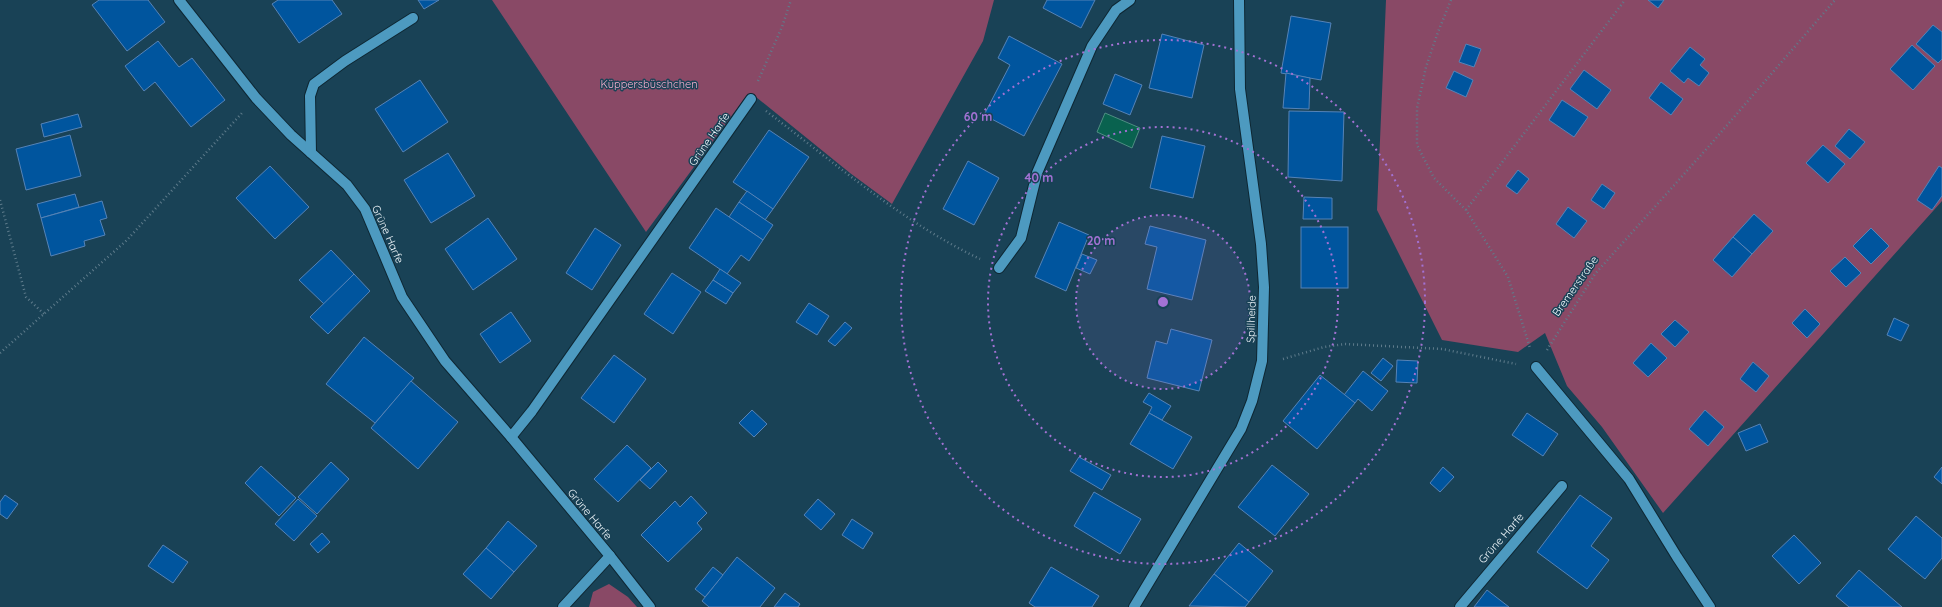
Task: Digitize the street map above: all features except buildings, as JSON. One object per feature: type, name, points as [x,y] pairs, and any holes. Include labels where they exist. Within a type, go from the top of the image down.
[{"type":"street","name":"Grüne Harfe","points":[[179,0],[256,98],[291,135],[347,185],[365,209],[402,297],[445,362],[511,437],[610,556],[650,607]]},
{"type":"street","points":[[999,268],[1021,238],[1037,173],[1092,46],[1116,10],[1130,0]]},
{"type":"street","name":"Spillheide","points":[[1134,607],[1240,429],[1252,401],[1262,360],[1264,280],[1261,244],[1240,89],[1239,0]]},
{"type":"street","points":[[311,153],[310,96],[314,84],[345,61],[413,18]]},
{"type":"street","name":"Grüne Harfe","points":[[511,437],[532,411],[751,99]]},
{"type":"street","points":[[1536,367],[1629,479],[1710,607]]},
{"type":"street","name":"Grüne Harfe","points":[[1460,607],[1562,486]]},
{"type":"street","points":[[563,607],[610,556]]},
{"type":"path","points":[[791,0],[782,27],[751,99],[902,214],[962,251],[999,268]]},
{"type":"path","points":[[1262,360],[1289,358],[1324,347],[1344,344],[1442,349],[1536,367],[1508,277],[1466,210],[1434,178],[1417,145],[1417,108],[1426,68],[1451,0]]},
{"type":"path","points":[[1466,210],[1625,0]]},
{"type":"path","name":"Bremerstraße","points":[[1536,367],[1558,330],[1595,274],[1710,145],[1835,0]]},
{"type":"path","points":[[0,353],[45,315],[127,240],[256,98]]},
{"type":"path","points":[[0,200],[26,297],[45,315]]},
{"type":"green space","name":"Küppersbüschchen","points":[[492,0],[994,0],[983,41],[892,204],[850,173],[756,97],[744,99],[646,232]]},
{"type":"green space","points":[[1386,0],[1942,0],[1942,201],[1663,513],[1602,427],[1567,386],[1545,333],[1518,352],[1442,340],[1377,210]]},
{"type":"green space","points":[[609,584],[628,597],[637,607],[589,607],[593,592]]},
{"type":"shaded area","points":[[1105,113],[1140,128],[1132,148],[1097,132]]}]
